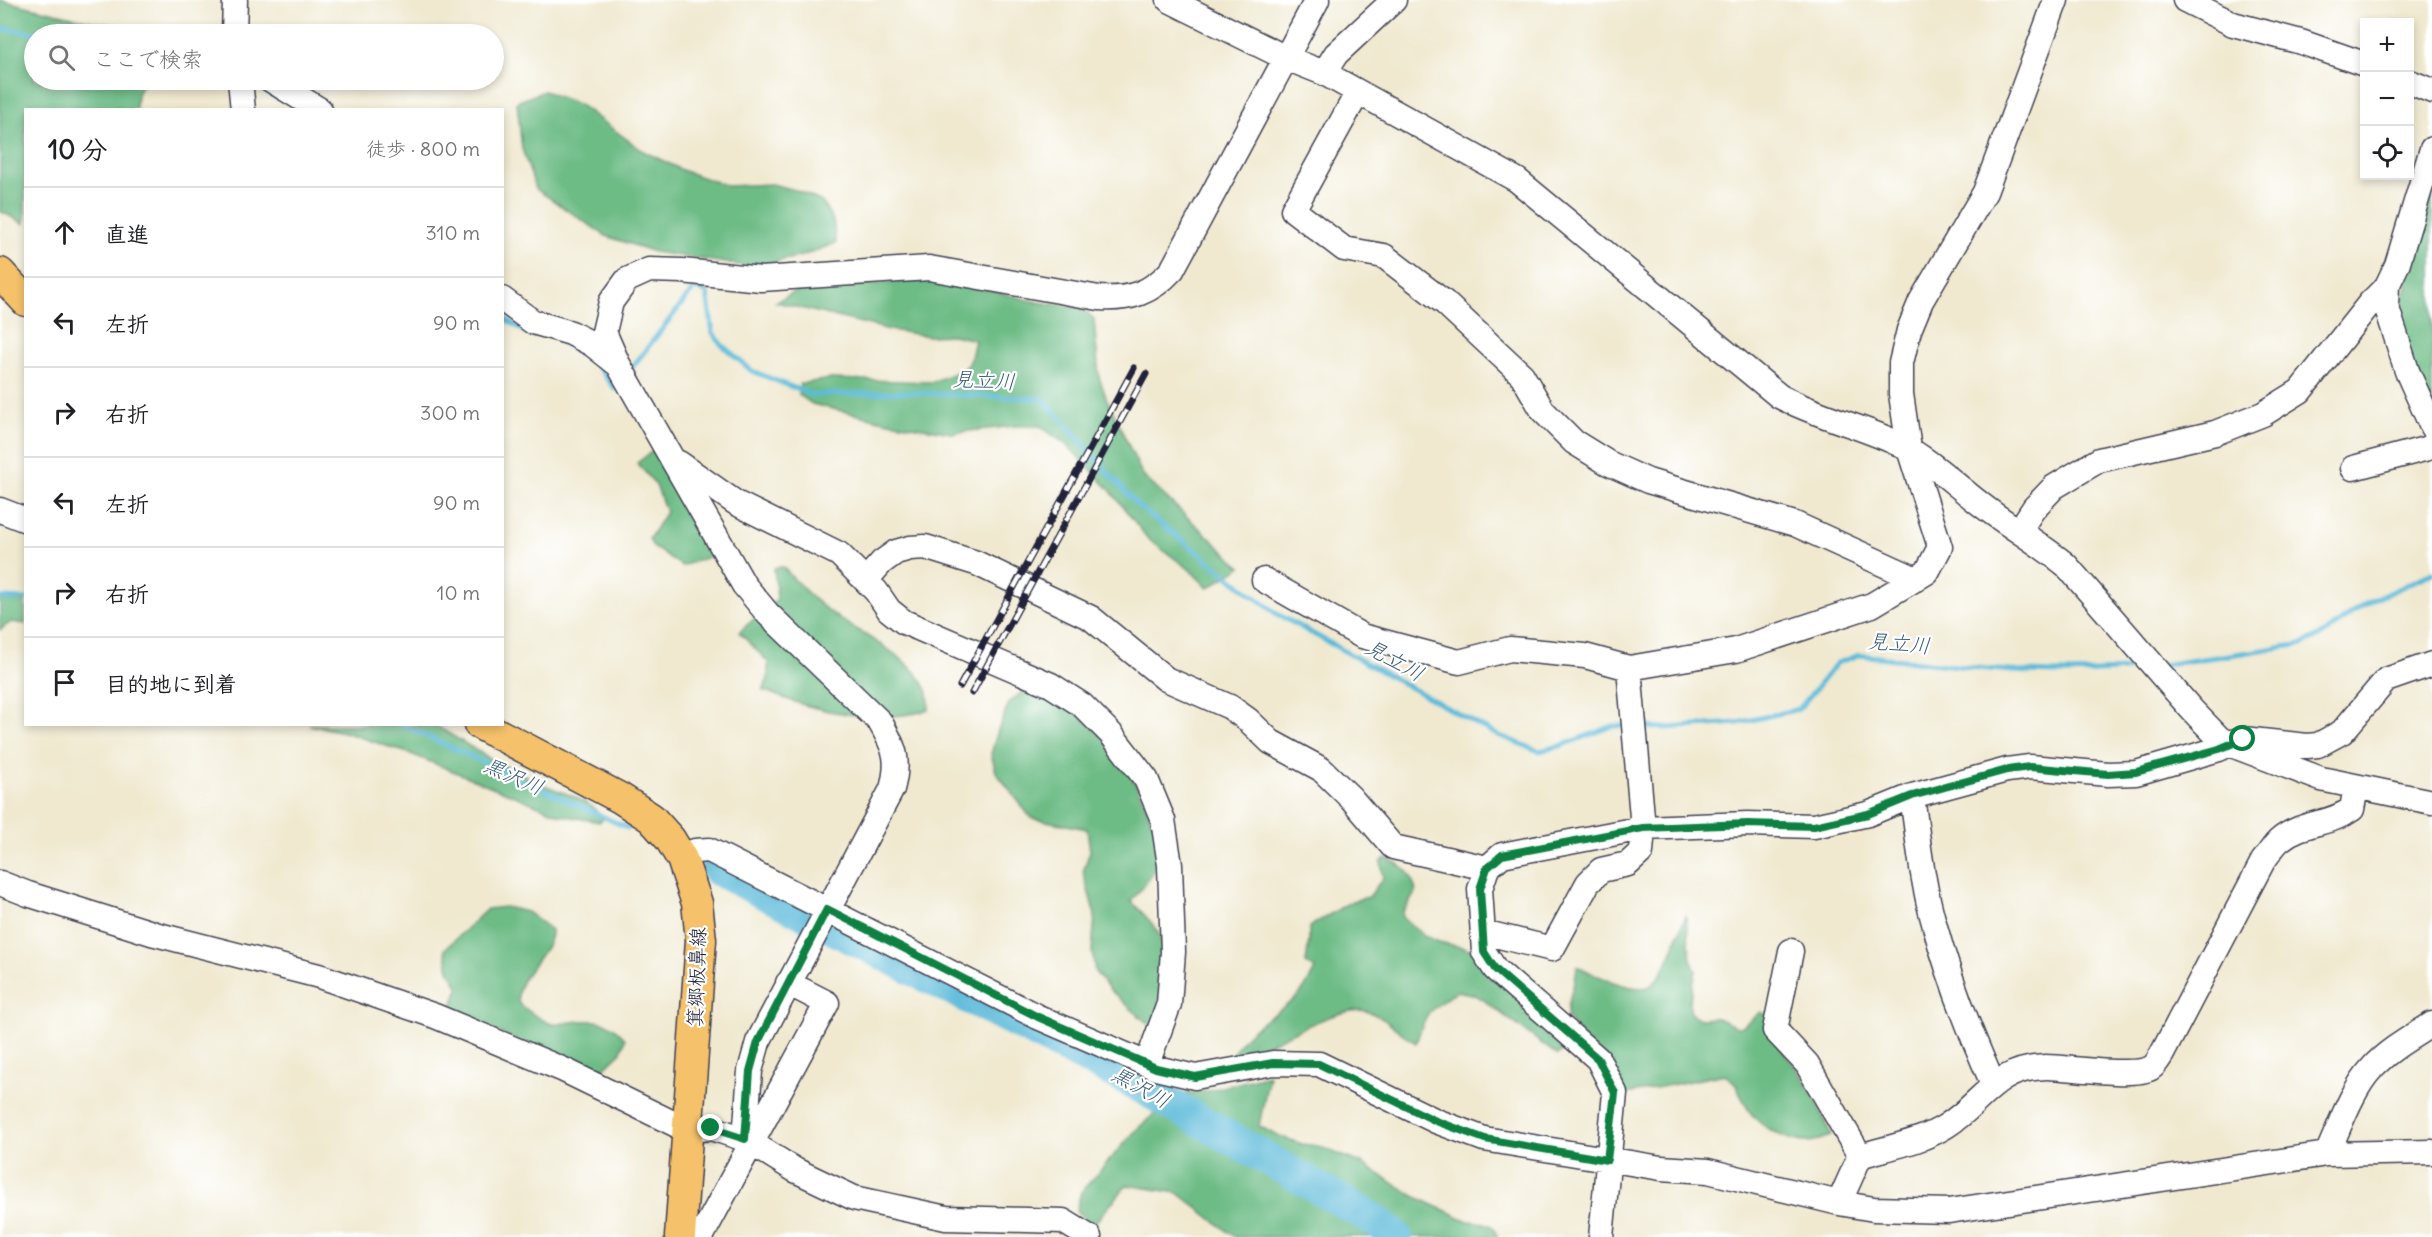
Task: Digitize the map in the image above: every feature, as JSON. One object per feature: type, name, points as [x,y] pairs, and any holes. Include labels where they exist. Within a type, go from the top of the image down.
[{"type":"main road","points":[[0,273],[24,299]]},
{"type":"main road","name":"箕郷板鼻線","points":[[483,726],[620,798],[651,818],[670,839],[682,859],[697,903],[701,940],[687,1130],[684,1236]]},
{"type":"street","points":[[234,24],[235,0]]},
{"type":"street","points":[[1169,0],[1286,58],[1324,73],[1517,180],[1779,396],[1803,408],[1891,440],[1909,449],[1985,508],[2066,565],[2219,738],[2229,744],[2321,779],[2432,802]]},
{"type":"street","points":[[748,1140],[752,1059],[758,1042],[892,789],[898,767],[891,742],[880,722],[768,614],[744,585],[618,364],[604,332],[611,302],[627,280],[649,270],[761,279],[929,268],[1099,298],[1121,300],[1141,293],[1161,281],[1172,270],[1317,0]]},
{"type":"street","points":[[1324,73],[1336,54],[1394,0]]},
{"type":"street","points":[[1264,580],[1362,636],[1459,663],[1510,649],[1586,656],[1629,668],[1736,650],[1872,605],[1928,572],[1940,547],[1909,449],[1901,394],[1901,363],[1909,330],[1921,301],[1985,192],[2056,0]]},
{"type":"street","points":[[2185,0],[2233,24],[2301,42],[2360,63]]},
{"type":"street","points":[[2414,84],[2432,91]]},
{"type":"street","points":[[241,90],[243,108]]},
{"type":"street","points":[[287,90],[317,108]]},
{"type":"street","points":[[1359,92],[1293,210],[1344,249],[1384,256],[1445,303],[1522,375],[1543,411],[1574,442],[1608,463],[1648,481],[1795,524],[1916,579]]},
{"type":"street","points":[[2019,531],[2034,508],[2054,487],[2099,460],[2215,433],[2263,414],[2300,390],[2370,303],[2387,286],[2397,265],[2432,149]]},
{"type":"street","points":[[2387,286],[2386,305],[2408,371],[2432,427]]},
{"type":"street","points":[[504,300],[533,322],[571,333],[592,344],[618,364]]},
{"type":"street","points":[[2353,468],[2432,447]]},
{"type":"street","points":[[672,458],[736,503],[839,554],[876,591],[889,610],[904,622],[1051,685],[1082,705],[1111,734],[1146,779],[1163,820],[1170,865],[1173,942],[1169,1004],[1147,1064]]},
{"type":"street","points":[[0,510],[24,518]]},
{"type":"street","points":[[866,580],[882,562],[896,552],[910,548],[925,546],[976,563],[1092,618],[1166,679],[1230,707],[1271,742],[1321,769],[1351,798],[1393,847],[1487,868]]},
{"type":"street","points":[[1601,1237],[1615,1093],[1598,1059],[1495,969],[1484,952],[1480,889],[1487,868],[1502,855],[1643,828],[1748,824],[1814,826],[1868,814],[1912,796],[2007,770],[2030,767],[2108,774],[2136,772],[2219,749],[2243,739],[2307,746],[2324,743],[2342,732],[2386,680],[2432,664]]},
{"type":"street","points":[[1483,932],[1552,949],[1588,883],[1600,870],[1628,864],[1641,852],[1643,828],[1629,668]]},
{"type":"street","points":[[1839,1203],[1860,1156],[1932,1134],[1949,1124],[1993,1084],[2016,1073],[2043,1067],[2136,1072],[2152,1068],[2162,1054],[2263,861],[2279,840],[2295,830],[2315,823],[2339,819],[2352,809],[2356,787]]},
{"type":"street","points":[[1912,796],[1924,882],[1934,923],[1964,1019],[1993,1084]]},
{"type":"street","points":[[682,859],[695,851],[709,850],[1038,1017],[1147,1064],[1195,1077],[1273,1063],[1319,1064],[1436,1121],[1485,1139],[1661,1168],[1708,1171],[1839,1203],[1884,1209],[1949,1211],[2326,1154],[2432,1152]]},
{"type":"street","points":[[0,883],[155,934],[319,976],[435,1016],[564,1070],[687,1130],[711,1128],[748,1140],[795,1170],[854,1198],[946,1218],[1063,1221],[1089,1237]]},
{"type":"street","points":[[1791,951],[1775,1030],[1807,1064],[1860,1156]]},
{"type":"street","points":[[684,1236],[748,1140],[827,1003],[788,983]]},
{"type":"street","points":[[2326,1154],[2356,1090],[2372,1068],[2432,1024]]},
{"type":"green space","points":[[0,0],[108,24],[24,24],[24,90],[139,90],[136,108],[24,108],[24,223],[0,211]]},
{"type":"green space","points":[[544,91],[580,105],[643,151],[684,171],[728,186],[772,184],[799,191],[822,202],[833,220],[836,243],[802,256],[752,267],[654,252],[606,236],[536,189],[522,149],[517,102]]},
{"type":"green space","points":[[2432,182],[2432,415],[2397,320],[2398,303],[2406,291],[2408,273],[2418,235],[2426,218]]},
{"type":"green space","points":[[936,280],[1037,302],[1082,308],[1094,319],[1099,377],[1106,397],[1143,476],[1241,567],[1208,588],[1189,569],[1148,539],[1109,489],[1069,447],[1040,426],[1015,426],[951,433],[884,421],[812,404],[799,395],[800,384],[830,379],[932,382],[962,370],[970,362],[975,340],[953,335],[928,336],[890,330],[776,302],[798,290]]},
{"type":"green space","points":[[655,449],[709,542],[712,556],[682,566],[653,547],[649,539],[666,512],[656,485],[637,463]]},
{"type":"green space","points":[[783,567],[822,606],[910,666],[927,690],[929,710],[887,716],[844,714],[803,705],[763,690],[768,679],[768,662],[739,632],[777,599],[774,568]]},
{"type":"green space","points":[[0,599],[24,601],[24,624],[11,622],[0,630]]},
{"type":"green space","points":[[1027,688],[1043,693],[1070,709],[1100,735],[1124,766],[1151,819],[1159,844],[1159,859],[1151,876],[1131,901],[1153,925],[1160,936],[1164,952],[1161,997],[1155,1030],[1110,990],[1095,972],[1092,951],[1095,915],[1083,872],[1090,851],[1087,829],[1031,818],[996,772],[991,754],[998,730],[1009,703]]},
{"type":"green space","points":[[314,726],[437,726],[489,758],[593,807],[603,819],[599,822],[561,815],[411,754],[344,732]]},
{"type":"green space","points":[[1385,858],[1406,870],[1414,885],[1416,892],[1402,913],[1403,918],[1425,936],[1439,942],[1478,951],[1571,1044],[1557,1055],[1482,999],[1457,991],[1430,1012],[1416,1043],[1373,1014],[1366,1011],[1354,1011],[1320,1021],[1235,1060],[1231,1058],[1236,1048],[1251,1031],[1297,997],[1307,984],[1315,969],[1306,963],[1309,927],[1352,901],[1369,897],[1383,878],[1381,862]]},
{"type":"green space","points":[[505,907],[527,912],[551,930],[546,948],[521,984],[518,994],[519,1004],[538,1018],[552,1024],[602,1022],[614,1027],[625,1039],[621,1052],[598,1074],[449,1012],[459,988],[449,970],[445,949],[487,909]]},
{"type":"green space","points":[[1686,916],[1691,960],[1696,971],[1689,1003],[1691,1014],[1700,1019],[1717,1018],[1737,1027],[1743,1026],[1761,1012],[1766,1015],[1772,1034],[1812,1092],[1831,1136],[1808,1142],[1791,1139],[1774,1132],[1753,1116],[1737,1087],[1725,1074],[1622,1095],[1567,1017],[1577,966],[1626,986],[1637,988],[1653,984],[1663,971]]},
{"type":"green space","points":[[1269,1075],[1259,1126],[1301,1144],[1318,1146],[1361,1163],[1414,1196],[1468,1221],[1492,1226],[1498,1237],[1235,1237],[1178,1193],[1127,1185],[1093,1225],[1076,1211],[1081,1192],[1137,1129],[1176,1095],[1208,1091]]},
{"type":"waterway","name":"見立川","points":[[0,28],[24,32]]},
{"type":"waterway","name":"見立川","points":[[263,90],[280,99]]},
{"type":"waterway","name":"見立川","points":[[630,370],[695,287],[707,293],[713,333],[721,344],[752,371],[812,395],[901,392],[1043,399],[1138,506],[1277,614],[1495,734],[1539,751],[1560,746],[1613,726],[1627,726]]},
{"type":"waterway","name":"見立川","points":[[504,318],[535,335]]},
{"type":"waterway","name":"見立川","points":[[562,342],[596,364],[615,389],[621,382]]},
{"type":"waterway","name":"見立川","points":[[2162,665],[2303,644],[2329,631],[2369,602],[2432,573]]},
{"type":"waterway","name":"黒沢川","points":[[0,598],[24,599]]},
{"type":"waterway","name":"見立川","points":[[1640,727],[1666,728],[1738,723],[1799,709],[1837,663],[1859,655],[2039,672],[2075,673],[2147,667]]},
{"type":"waterway","name":"黒沢川","points":[[404,726],[628,828]]},
{"type":"waterway","name":"黒沢川","points":[[717,869],[1118,1074],[1378,1222],[1396,1237]]},
{"type":"railway","points":[[960,686],[1134,368]]},
{"type":"railway","points":[[972,693],[1146,374]]},
{"type":"route","points":[[711,1128],[745,1139],[750,1071],[758,1042],[827,909],[1038,1017],[1156,1068],[1195,1077],[1273,1063],[1319,1064],[1436,1121],[1485,1139],[1607,1160],[1615,1093],[1598,1059],[1495,969],[1484,952],[1480,889],[1487,868],[1502,855],[1643,828],[1748,824],[1814,826],[1868,814],[1912,796],[2007,770],[2030,767],[2108,774],[2136,772],[2219,749],[2243,739]]}]
